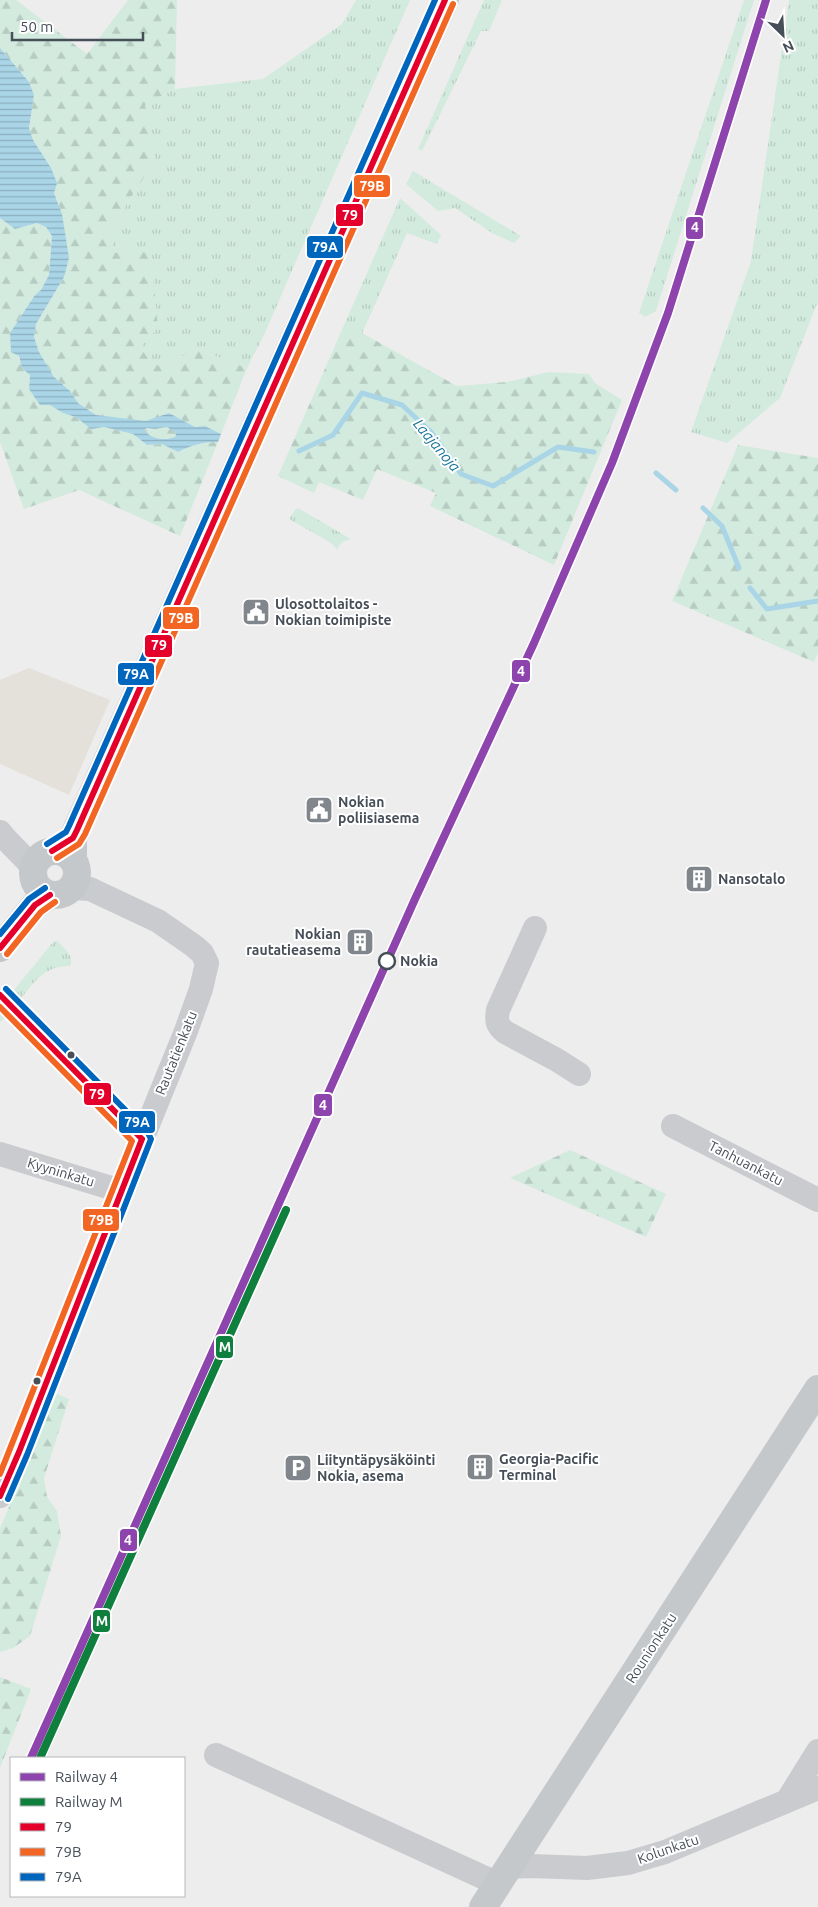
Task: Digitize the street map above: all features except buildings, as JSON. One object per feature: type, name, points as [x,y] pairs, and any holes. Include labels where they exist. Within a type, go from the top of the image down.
[{"type":"main road","points":[[0,948],[55,872],[445,0]]},
{"type":"main road","name":"Rounionkatu","points":[[482,1907],[818,1388]]},
{"type":"street","points":[[0,832],[12,846],[55,872]]},
{"type":"street","name":"Rautatienkatu","points":[[0,1496],[186,1031],[204,981],[207,963],[202,953],[194,946],[158,921],[55,872]]},
{"type":"street","points":[[535,928],[498,1010],[496,1020],[499,1027],[505,1032],[579,1074]]},
{"type":"street","name":"Tanhuankatu","points":[[673,1126],[818,1200]]},
{"type":"street","name":"Kyyninkatu","points":[[0,1154],[121,1191]]},
{"type":"street","points":[[787,1801],[818,1751]]},
{"type":"street","points":[[216,1755],[503,1876]]},
{"type":"street","name":"Kolunkatu","points":[[503,1876],[531,1866],[587,1868],[628,1862],[665,1852],[818,1788]]},
{"type":"shaded area","points":[[29,668],[110,700],[69,795],[0,764],[0,680]]},
{"type":"green space","points":[[0,0],[16,0],[87,54],[128,0],[177,0],[175,89],[145,105],[155,160],[108,233],[116,253],[151,252],[158,328],[140,348],[155,366],[199,350],[247,368],[221,434],[205,426],[195,427],[169,413],[146,422],[96,415],[78,403],[70,391],[54,377],[39,352],[34,337],[36,324],[64,277],[62,214],[54,193],[51,168],[33,140],[29,128],[34,95],[29,82],[0,48]]},
{"type":"green space","points":[[356,0],[410,0],[264,335],[247,368],[199,350],[155,366],[140,348],[116,253],[108,233],[155,160],[144,105],[175,89],[263,79],[342,24]]},
{"type":"green space","points":[[484,0],[502,0],[489,31],[481,31],[422,151],[418,149]]},
{"type":"green space","points":[[744,0],[754,0],[656,311],[645,317],[639,313]]},
{"type":"green space","points":[[789,0],[818,0],[818,301],[780,398],[727,443],[691,432],[751,261]]},
{"type":"green space","points":[[413,171],[521,236],[514,243],[492,233],[455,208],[438,211],[406,184]]},
{"type":"green space","points":[[400,198],[441,235],[437,244],[407,233],[359,340],[341,332]]},
{"type":"green space","points":[[0,218],[15,229],[37,223],[46,227],[52,236],[49,275],[41,290],[35,295],[10,333],[20,361],[30,375],[29,389],[63,413],[76,417],[91,428],[104,427],[133,434],[147,445],[162,444],[178,452],[197,444],[218,442],[180,536],[79,490],[24,509],[0,442]]},
{"type":"green space","points":[[341,332],[359,340],[362,333],[457,386],[507,382],[549,372],[589,374],[595,383],[622,400],[554,565],[430,506],[436,493],[377,469],[363,500],[319,482],[314,493],[278,476]]},
{"type":"green space","points":[[167,427],[176,432],[176,436],[168,439],[159,439],[151,436],[144,430],[147,428]]},
{"type":"green space","points":[[738,445],[818,458],[818,653],[814,662],[672,601]]},
{"type":"green space","points":[[298,508],[351,539],[342,542],[337,549],[331,543],[289,519]]},
{"type":"green space","points":[[54,941],[58,941],[68,953],[71,959],[70,966],[58,967],[47,971],[38,978],[0,1022],[0,1007]]},
{"type":"green space","points":[[570,1150],[666,1194],[646,1237],[510,1178]]},
{"type":"green space","points":[[57,1394],[69,1399],[44,1478],[47,1497],[57,1511],[61,1536],[30,1636],[13,1648],[0,1652],[0,1528]]},
{"type":"green space","points":[[0,1677],[31,1689],[0,1768]]},
{"type":"water","points":[[0,48],[29,82],[34,95],[29,128],[33,140],[51,168],[57,183],[54,193],[62,214],[69,258],[64,277],[36,324],[34,337],[39,352],[54,377],[70,391],[78,403],[96,415],[146,421],[169,413],[195,427],[205,426],[221,434],[218,442],[197,444],[178,452],[162,444],[147,445],[133,434],[104,427],[91,429],[76,417],[63,413],[50,405],[40,405],[29,389],[30,375],[22,368],[19,356],[11,352],[10,333],[35,295],[41,290],[49,275],[52,236],[46,227],[37,223],[15,229],[0,218]],"holes":[[[167,427],[175,432],[176,436],[163,439],[151,436],[144,430],[147,428]]]},
{"type":"waterway","name":"Laajanoja","points":[[299,451],[333,435],[362,393],[402,405],[431,432],[461,474],[493,486],[558,447],[594,452]]},
{"type":"waterway","name":"Laajanoja","points":[[656,473],[676,490]]},
{"type":"waterway","name":"Laajanoja","points":[[703,508],[722,526],[739,568]]},
{"type":"waterway","name":"Laajanoja","points":[[750,588],[767,609],[818,601]]},
{"type":"rail line","name":"4","points":[[31,1757],[415,899],[534,643],[612,463],[668,313],[766,0]]},
{"type":"rail line","name":"M","points":[[40,1757],[286,1210]]},
{"type":"transit line","name":"79A","points":[[47,844],[66,832],[69,826],[435,0]]},
{"type":"transit line","name":"79","points":[[52,851],[73,838],[77,830],[445,0]]},
{"type":"transit line","name":"79B","points":[[57,858],[79,844],[85,834],[453,4]]},
{"type":"transit line","name":"79A","points":[[0,934],[29,899],[45,888]]},
{"type":"transit line","name":"79","points":[[0,948],[35,905],[50,895]]},
{"type":"transit line","name":"79B","points":[[7,954],[41,912],[55,902]]},
{"type":"transit line","name":"79A","points":[[6,989],[148,1133],[151,1139],[8,1499]]},
{"type":"transit line","name":"79","points":[[0,995],[142,1139]]},
{"type":"transit line","name":"79B","points":[[0,1007],[132,1141],[0,1474]]},
{"type":"transit line","name":"79","points":[[0,1496],[142,1139]]},
{"type":"place","name":"Ulosottolaitos - Nokian toimipiste","points":[[256,612]]},
{"type":"place","name":"Nokian poliisiasema","points":[[319,810]]},
{"type":"place","name":"Nansotalo","points":[[699,879]]},
{"type":"place","name":"Nokian rautatieasema","points":[[360,942]]},
{"type":"place","name":"Nokia","points":[[387,961]]},
{"type":"place","name":"Georgia-Pacific Terminal","points":[[480,1467]]},
{"type":"place","name":"Liityntäpysäköinti Nokia, asema","points":[[298,1468]]}]
